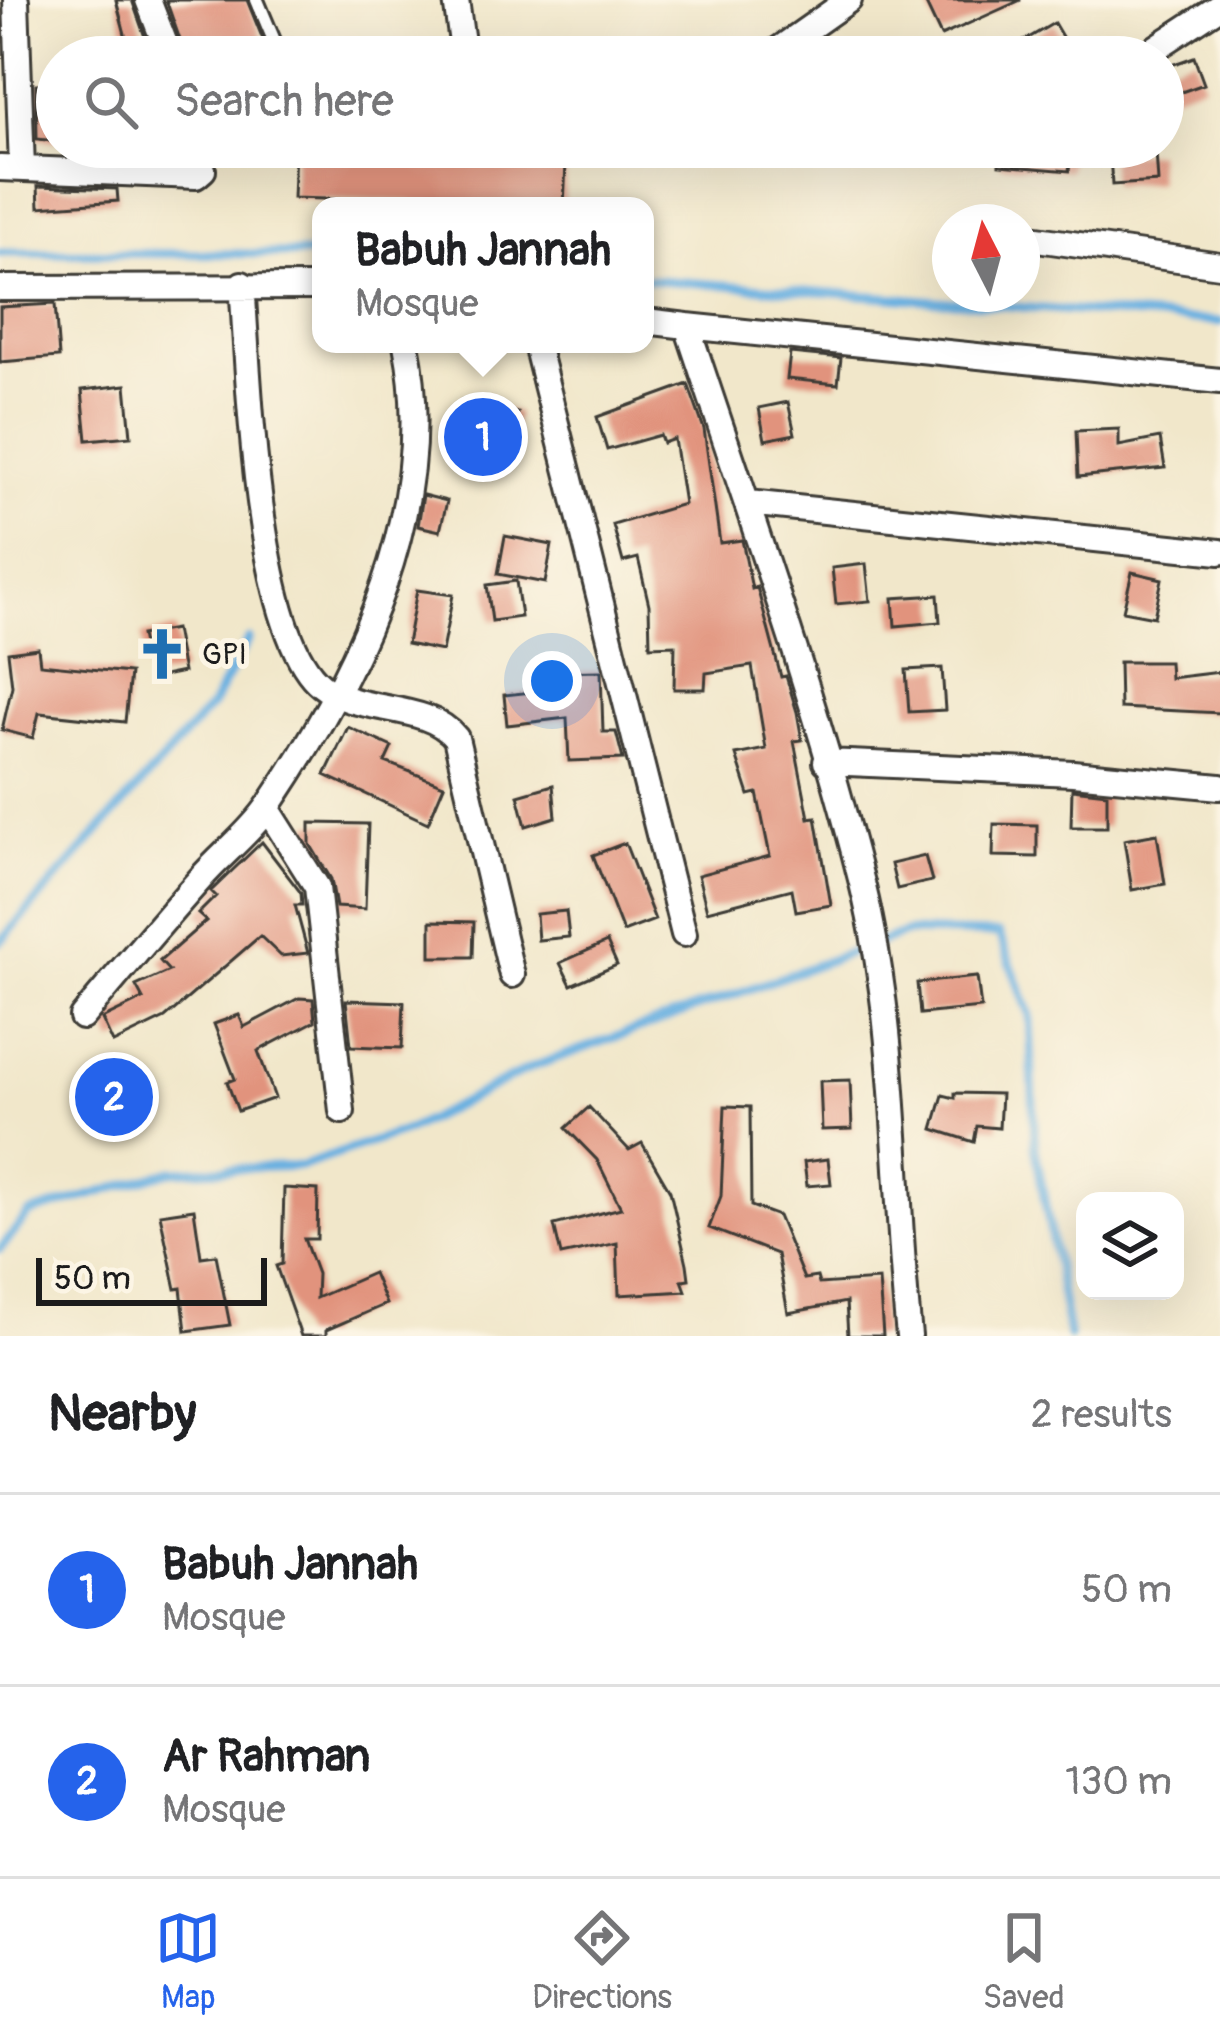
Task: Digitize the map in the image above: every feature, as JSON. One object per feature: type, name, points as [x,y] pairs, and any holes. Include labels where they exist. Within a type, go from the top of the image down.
[{"type":"street","points":[[16,0],[11,168],[196,176],[201,168]]},
{"type":"street","points":[[148,0],[162,36]]},
{"type":"street","points":[[455,0],[461,36]]},
{"type":"street","points":[[797,36],[849,0]]},
{"type":"street","points":[[1174,36],[1220,6]]},
{"type":"street","points":[[1040,240],[1220,266]]},
{"type":"street","points":[[242,284],[271,572],[290,640],[307,671],[335,694],[441,725],[456,738],[512,975]]},
{"type":"street","points":[[0,288],[312,287]]},
{"type":"street","points":[[654,322],[1220,381]]},
{"type":"street","points":[[687,326],[748,503],[862,885],[892,1056],[894,1196],[909,1336]]},
{"type":"street","points":[[82,1017],[267,808],[335,694],[389,571],[408,499],[417,430],[407,353]]},
{"type":"street","points":[[538,353],[684,934]]},
{"type":"street","points":[[748,503],[1220,552]]},
{"type":"street","points":[[826,762],[1072,773],[1220,787]]},
{"type":"street","points":[[267,808],[317,887],[341,1111]]},
{"type":"lane","points":[[257,0],[272,36]]},
{"type":"building","points":[[116,0],[132,0],[145,36],[125,36]]},
{"type":"building","points":[[166,0],[247,0],[262,36],[179,36]]},
{"type":"building","points":[[924,0],[1021,0],[941,36]]},
{"type":"building","points":[[1054,23],[1062,36],[1032,36]]},
{"type":"building","points":[[1194,57],[1204,84],[1184,91],[1184,61]]},
{"type":"building","points":[[294,168],[566,168],[564,197],[293,198]]},
{"type":"building","points":[[1111,168],[1157,168],[1158,182],[1112,185]]},
{"type":"building","points":[[38,186],[117,189],[118,201],[39,207]]},
{"type":"building","points":[[55,304],[59,357],[0,362],[0,307]]},
{"type":"building","points":[[790,353],[841,358],[838,384],[787,379]]},
{"type":"building","points":[[688,384],[704,429],[720,543],[742,540],[752,589],[757,587],[781,677],[786,676],[797,712],[802,740],[794,741],[809,818],[816,817],[831,905],[796,911],[792,889],[707,911],[698,875],[770,856],[757,793],[749,795],[736,755],[766,749],[752,666],[706,673],[705,689],[674,689],[675,645],[650,646],[649,605],[638,558],[623,562],[613,525],[684,504],[674,439],[663,443],[660,435],[607,450],[597,417]]},
{"type":"building","points":[[126,385],[131,436],[87,440],[82,390]]},
{"type":"building","points":[[462,400],[518,413],[503,474],[448,461]]},
{"type":"building","points":[[788,402],[795,434],[765,440],[759,408]]},
{"type":"building","points":[[1119,429],[1119,446],[1160,438],[1165,468],[1078,477],[1076,431]]},
{"type":"building","points":[[423,495],[447,501],[440,531],[418,526]]},
{"type":"building","points":[[505,536],[552,545],[545,583],[498,574]]},
{"type":"building","points":[[866,564],[870,601],[836,604],[832,568]]},
{"type":"building","points":[[1132,572],[1162,579],[1154,617],[1123,611]]},
{"type":"building","points":[[516,581],[521,617],[492,621],[487,585]]},
{"type":"building","points":[[417,590],[453,595],[442,651],[407,644]]},
{"type":"building","points":[[938,595],[940,622],[895,626],[893,598]]},
{"type":"building","name":"GPI","points":[[175,629],[183,672],[149,679],[141,635]]},
{"type":"building","points":[[38,648],[40,664],[130,673],[125,722],[39,713],[33,738],[2,730],[12,686],[8,652]]},
{"type":"building","points":[[1119,662],[1169,662],[1170,678],[1220,672],[1220,713],[1120,708]]},
{"type":"building","points":[[942,668],[945,710],[909,712],[906,670]]},
{"type":"building","points":[[601,671],[603,732],[616,732],[623,759],[569,761],[567,718],[507,725],[504,695],[552,690],[552,672]]},
{"type":"building","points":[[348,727],[392,747],[385,762],[444,785],[428,823],[325,775]]},
{"type":"building","points":[[553,785],[556,817],[526,826],[518,795]]},
{"type":"building","points":[[1072,789],[1107,793],[1107,827],[1071,827]]},
{"type":"building","points":[[310,823],[368,824],[365,909],[336,907],[331,879],[310,844]]},
{"type":"building","points":[[994,824],[1037,825],[1037,857],[993,856]]},
{"type":"building","points":[[1157,834],[1165,884],[1132,890],[1124,840]]},
{"type":"building","points":[[262,842],[301,893],[302,905],[295,905],[308,953],[281,956],[260,936],[165,1018],[113,1043],[102,1019],[143,999],[136,986],[169,971],[160,961],[206,921],[198,914],[216,896],[211,891]]},
{"type":"building","points":[[625,843],[655,920],[623,932],[593,855]]},
{"type":"building","points":[[925,856],[932,881],[897,889],[891,864]]},
{"type":"building","points":[[566,911],[569,937],[538,940],[536,914]]},
{"type":"building","points":[[431,921],[474,922],[473,957],[431,957]]},
{"type":"building","points":[[607,942],[617,965],[571,985],[560,963]]},
{"type":"building","points":[[977,977],[981,1008],[920,1014],[917,983]]},
{"type":"building","points":[[299,998],[313,999],[315,1021],[258,1051],[275,1098],[238,1111],[227,1082],[235,1079],[214,1024],[239,1015],[244,1027]]},
{"type":"building","points":[[346,1000],[404,1002],[402,1048],[351,1046]]},
{"type":"building","points":[[120,1068],[144,1101],[108,1127],[84,1093]]},
{"type":"building","points":[[850,1080],[852,1129],[822,1130],[820,1081]]},
{"type":"building","points":[[955,1093],[1001,1094],[999,1128],[977,1126],[974,1142],[933,1129],[943,1095],[955,1098]]},
{"type":"building","points":[[725,1106],[750,1107],[751,1206],[778,1216],[804,1279],[817,1277],[819,1284],[879,1280],[883,1336],[848,1336],[846,1302],[788,1313],[777,1254],[709,1228],[721,1196]]},
{"type":"building","points":[[589,1107],[629,1150],[642,1143],[670,1191],[687,1264],[689,1279],[682,1280],[686,1291],[619,1295],[617,1243],[561,1255],[554,1225],[621,1208],[597,1160],[566,1128]]},
{"type":"building","points":[[828,1159],[831,1184],[807,1186],[804,1162]]},
{"type":"building","points":[[284,1188],[318,1190],[317,1239],[304,1239],[317,1274],[316,1298],[373,1273],[386,1304],[326,1330],[326,1336],[301,1336],[276,1266],[282,1264]]},
{"type":"building","points":[[194,1209],[201,1257],[216,1255],[230,1325],[186,1331],[181,1288],[176,1289],[160,1214]]},
{"type":"waterway","points":[[0,253],[312,254]]},
{"type":"waterway","points":[[654,280],[1220,322]]},
{"type":"waterway","points":[[0,942],[211,706],[249,639]]},
{"type":"waterway","points":[[0,1249],[29,1214],[171,1171],[302,1166],[410,1129],[532,1067],[908,932],[999,934],[1030,1014],[1035,1147],[1069,1336]]},
{"type":"place","name":"Babuh Jannah","points":[[483,437]]},
{"type":"place","name":"GPI","points":[[162,654]]},
{"type":"place","name":"Ar Rahman","points":[[114,1097]]}]
